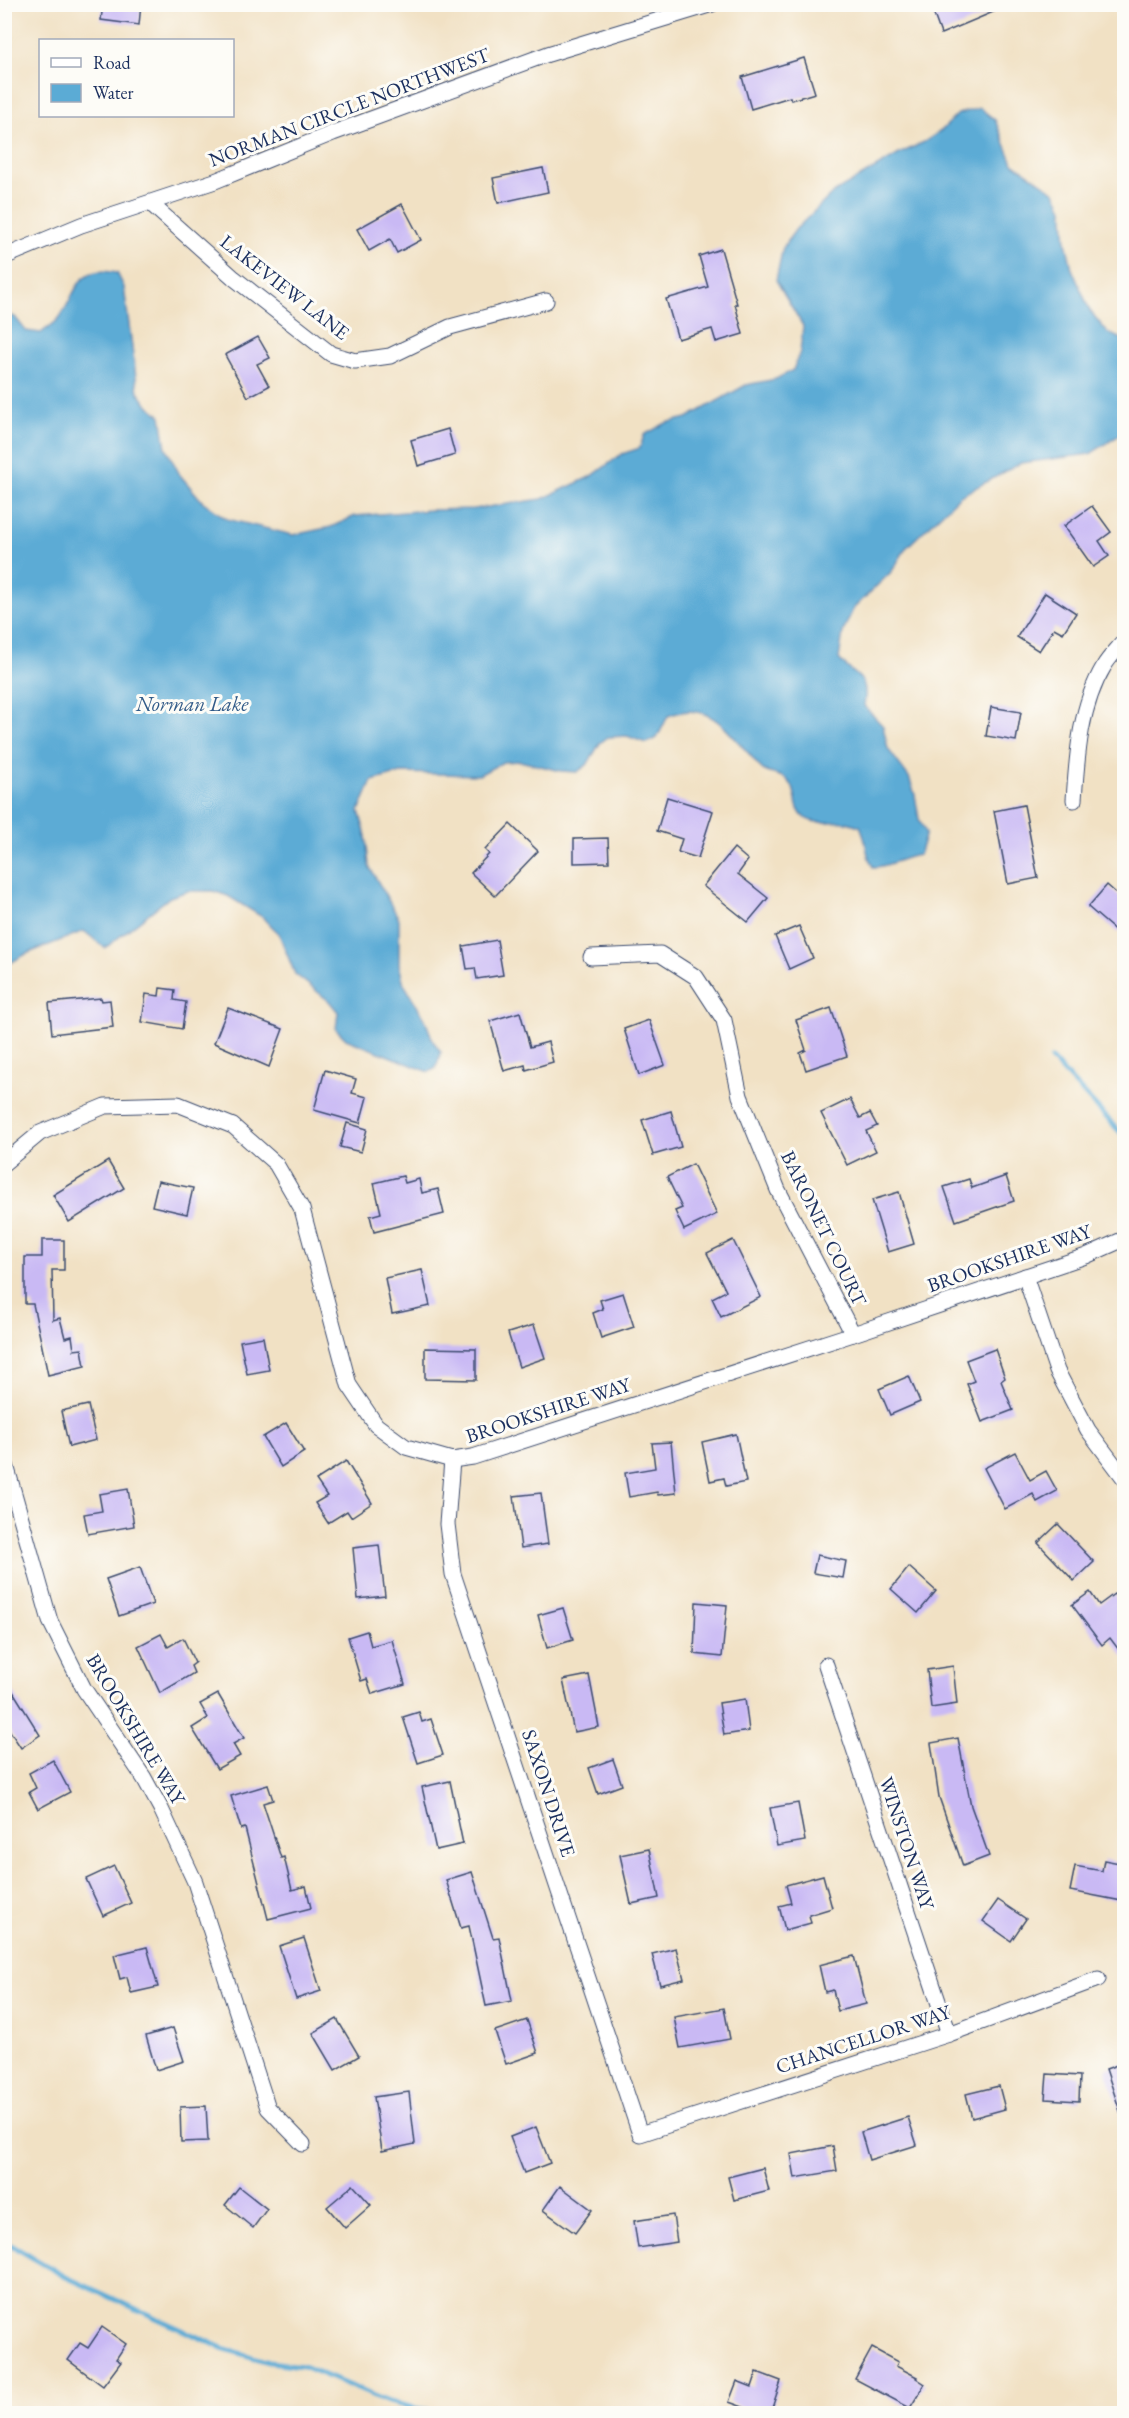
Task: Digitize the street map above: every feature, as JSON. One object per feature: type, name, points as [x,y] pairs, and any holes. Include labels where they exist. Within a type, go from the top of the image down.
[{"type":"street","name":"NORMAN CIRCLE NORTHWEST","points":[[4,257],[81,225],[215,181],[333,133],[548,54],[712,4]]},
{"type":"street","name":"LAKEVIEW LANE","points":[[150,203],[234,278],[331,354],[355,361],[390,356],[450,327],[546,301]]},
{"type":"street","points":[[1074,800],[1076,769],[1087,702],[1105,665],[1125,641]]},
{"type":"street","name":"BARONET COURT","points":[[591,957],[660,954],[696,977],[724,1020],[741,1096],[778,1190],[853,1334]]},
{"type":"street","name":"BROOKSHIRE WAY","points":[[4,1163],[40,1132],[105,1106],[178,1104],[233,1126],[276,1164],[302,1209],[349,1385],[376,1425],[406,1447],[452,1460],[473,1457],[853,1334],[1086,1256],[1125,1239]]},
{"type":"street","points":[[1025,1276],[1057,1371],[1088,1430],[1125,1478]]},
{"type":"street","name":"BROOKSHIRE WAY","points":[[4,1458],[50,1622],[84,1689],[144,1778],[161,1809],[195,1882],[268,2108],[303,2144]]},
{"type":"street","name":"SAXON DRIVE","points":[[452,1460],[447,1524],[453,1574],[640,2134]]},
{"type":"street","name":"WINSTON WAY","points":[[826,1665],[949,2034]]},
{"type":"street","name":"CHANCELLOR WAY","points":[[640,2134],[949,2034],[1098,1979]]},
{"type":"water","name":"Norman Lake","points":[[980,108],[995,120],[1013,163],[1055,192],[1063,208],[1066,242],[1072,269],[1090,311],[1108,333],[1124,340],[1124,432],[1090,454],[1021,463],[960,496],[906,548],[892,571],[853,609],[843,632],[839,659],[863,683],[864,706],[883,726],[888,749],[909,777],[919,819],[926,833],[919,855],[873,867],[860,826],[846,822],[815,822],[805,818],[797,806],[793,788],[787,780],[763,770],[716,720],[695,711],[682,712],[668,716],[657,738],[646,743],[627,736],[608,737],[600,743],[587,765],[577,772],[561,771],[520,761],[503,762],[479,775],[401,773],[372,781],[359,811],[366,836],[369,866],[399,919],[399,965],[404,984],[441,1052],[436,1068],[429,1072],[346,1039],[336,1029],[338,1012],[329,1001],[295,974],[279,934],[264,918],[228,896],[213,891],[188,891],[170,897],[105,948],[84,931],[26,954],[5,966],[5,314],[15,317],[26,331],[41,333],[60,317],[75,289],[86,276],[104,271],[117,273],[124,287],[138,392],[146,403],[161,416],[166,448],[180,475],[202,501],[227,519],[293,535],[331,527],[355,516],[474,509],[542,499],[592,476],[622,454],[640,448],[644,435],[666,423],[687,418],[746,385],[776,379],[793,370],[800,352],[803,326],[776,280],[783,247],[796,229],[833,193],[924,142],[942,130],[958,114]]},
{"type":"building","points":[[103,4],[141,4],[139,25],[101,20]]},
{"type":"building","points":[[930,4],[1010,4],[1010,5],[941,34]]},
{"type":"building","points":[[804,58],[815,93],[791,100],[790,97],[751,109],[742,77]]},
{"type":"building","points":[[543,168],[548,192],[498,203],[493,178]]},
{"type":"building","points":[[402,204],[421,240],[397,253],[390,239],[369,251],[357,229]]},
{"type":"building","points":[[721,249],[743,334],[716,342],[712,329],[678,339],[666,299],[708,287],[699,256]]},
{"type":"building","points":[[258,337],[270,358],[257,364],[269,386],[248,397],[225,355]]},
{"type":"building","points":[[448,429],[455,455],[418,466],[411,440]]},
{"type":"building","points":[[1092,506],[1111,532],[1099,541],[1109,556],[1093,567],[1064,526]]},
{"type":"building","points":[[1045,593],[1076,613],[1063,633],[1054,628],[1039,651],[1017,637]]},
{"type":"building","points":[[991,707],[1021,712],[1016,741],[986,736]]},
{"type":"building","points":[[667,797],[713,811],[698,858],[678,852],[682,839],[657,831]]},
{"type":"building","points":[[1024,805],[1038,878],[1008,884],[994,811]]},
{"type":"building","points":[[510,824],[538,851],[495,896],[471,873],[489,854],[485,850]]},
{"type":"building","points":[[608,838],[609,862],[574,863],[574,839]]},
{"type":"building","points":[[734,848],[748,860],[738,874],[768,898],[748,922],[703,886]]},
{"type":"building","points":[[1107,885],[1125,901],[1125,926],[1118,933],[1088,907]]},
{"type":"building","points":[[799,926],[813,958],[789,969],[775,936]]},
{"type":"building","points":[[497,940],[503,975],[477,979],[475,968],[467,969],[463,946]]},
{"type":"building","points":[[160,988],[175,990],[174,1000],[186,1002],[182,1029],[142,1022],[146,994],[159,996]]},
{"type":"building","points":[[101,998],[102,1001],[110,1000],[113,1027],[52,1034],[49,1003]]},
{"type":"building","points":[[228,1008],[283,1029],[269,1067],[214,1043]]},
{"type":"building","points":[[831,1008],[847,1056],[806,1070],[800,1053],[806,1050],[796,1020]]},
{"type":"building","points":[[520,1012],[530,1047],[548,1042],[553,1062],[526,1070],[525,1065],[504,1071],[490,1021]]},
{"type":"building","points":[[649,1020],[665,1065],[639,1075],[624,1029]]},
{"type":"building","points":[[325,1070],[356,1079],[352,1093],[367,1097],[360,1123],[314,1110]]},
{"type":"building","points":[[850,1099],[860,1118],[870,1113],[877,1126],[866,1131],[876,1151],[847,1165],[821,1113]]},
{"type":"building","points":[[671,1111],[681,1147],[653,1155],[642,1120]]},
{"type":"building","points":[[347,1123],[367,1129],[361,1152],[340,1147]]},
{"type":"building","points":[[108,1161],[124,1188],[69,1222],[53,1195]]},
{"type":"building","points":[[693,1164],[717,1214],[684,1230],[675,1211],[682,1208],[667,1177]]},
{"type":"building","points":[[403,1176],[405,1183],[419,1179],[422,1193],[438,1189],[444,1214],[374,1232],[370,1216],[381,1213],[374,1183]]},
{"type":"building","points":[[1006,1176],[1014,1201],[956,1221],[944,1187],[969,1179],[972,1188]]},
{"type":"building","points":[[158,1181],[193,1188],[187,1214],[152,1206]]},
{"type":"building","points":[[899,1192],[914,1244],[888,1252],[872,1200]]},
{"type":"building","points":[[42,1240],[64,1240],[64,1270],[52,1270],[53,1320],[60,1318],[65,1338],[72,1336],[74,1350],[82,1349],[85,1366],[48,1375],[33,1304],[25,1304],[25,1257],[42,1257]]},
{"type":"building","points":[[733,1240],[761,1297],[721,1317],[712,1298],[726,1291],[707,1253]]},
{"type":"building","points":[[422,1270],[430,1306],[392,1314],[385,1278]]},
{"type":"building","points":[[623,1293],[634,1327],[601,1338],[593,1313],[603,1309],[600,1300]]},
{"type":"building","points":[[534,1325],[545,1358],[519,1367],[508,1333]]},
{"type":"building","points":[[263,1337],[269,1370],[247,1374],[240,1341]]},
{"type":"building","points":[[425,1348],[476,1349],[476,1380],[425,1379]]},
{"type":"building","points":[[995,1349],[1005,1378],[1001,1381],[1013,1410],[982,1422],[967,1384],[974,1381],[966,1360]]},
{"type":"building","points":[[909,1376],[920,1402],[890,1415],[879,1389]]},
{"type":"building","points":[[88,1405],[96,1440],[69,1447],[61,1411]]},
{"type":"building","points":[[286,1423],[304,1452],[281,1467],[263,1437]]},
{"type":"building","points":[[736,1434],[746,1482],[726,1486],[724,1478],[710,1481],[702,1442]]},
{"type":"building","points":[[671,1442],[676,1493],[658,1495],[657,1492],[629,1497],[625,1473],[655,1468],[652,1443]]},
{"type":"building","points":[[1015,1452],[1030,1480],[1046,1471],[1057,1491],[1037,1502],[1033,1494],[1005,1509],[984,1468]]},
{"type":"building","points":[[346,1461],[372,1503],[351,1517],[347,1511],[328,1523],[315,1503],[327,1496],[316,1480]]},
{"type":"building","points":[[128,1489],[134,1526],[88,1534],[84,1514],[102,1511],[99,1494]]},
{"type":"building","points":[[541,1493],[548,1544],[521,1548],[514,1496]]},
{"type":"building","points":[[1058,1524],[1094,1562],[1074,1581],[1038,1543]]},
{"type":"building","points":[[379,1545],[385,1596],[358,1599],[353,1548]]},
{"type":"building","points":[[817,1555],[846,1561],[843,1578],[813,1573]]},
{"type":"building","points":[[140,1567],[153,1604],[119,1616],[106,1579]]},
{"type":"building","points":[[909,1567],[936,1591],[918,1613],[891,1589]]},
{"type":"building","points":[[1090,1592],[1099,1605],[1114,1594],[1125,1607],[1125,1658],[1110,1638],[1102,1645],[1072,1605]]},
{"type":"building","points":[[696,1602],[727,1605],[722,1657],[694,1654]]},
{"type":"building","points":[[563,1608],[573,1640],[547,1648],[538,1615]]},
{"type":"building","points":[[367,1631],[371,1646],[392,1640],[405,1684],[372,1694],[367,1679],[361,1681],[348,1637]]},
{"type":"building","points":[[161,1634],[168,1647],[183,1638],[195,1663],[191,1666],[194,1673],[160,1693],[138,1646]]},
{"type":"building","points":[[953,1666],[957,1704],[931,1708],[927,1670]]},
{"type":"building","points":[[589,1675],[599,1727],[574,1732],[563,1680]]},
{"type":"building","points":[[4,1677],[40,1735],[21,1748],[4,1722]]},
{"type":"building","points":[[218,1694],[244,1738],[233,1744],[240,1756],[217,1769],[192,1728],[208,1718],[200,1704]]},
{"type":"building","points":[[745,1699],[749,1731],[724,1735],[719,1703]]},
{"type":"building","points":[[419,1712],[422,1722],[431,1719],[443,1755],[418,1763],[403,1717]]},
{"type":"building","points":[[958,1738],[971,1806],[989,1856],[963,1866],[939,1797],[931,1743]]},
{"type":"building","points":[[613,1759],[622,1785],[598,1794],[589,1768]]},
{"type":"building","points":[[53,1760],[70,1792],[38,1809],[29,1792],[36,1788],[29,1773]]},
{"type":"building","points":[[450,1781],[463,1844],[436,1850],[422,1787]]},
{"type":"building","points":[[268,1785],[273,1800],[263,1803],[281,1858],[284,1857],[292,1890],[306,1886],[311,1908],[268,1919],[245,1828],[241,1829],[231,1796]]},
{"type":"building","points":[[798,1803],[805,1841],[777,1846],[770,1808]]},
{"type":"building","points":[[649,1849],[659,1898],[631,1904],[620,1855]]},
{"type":"building","points":[[1104,1860],[1125,1864],[1122,1901],[1070,1891],[1075,1866],[1102,1871]]},
{"type":"building","points":[[114,1866],[131,1903],[103,1916],[86,1879]]},
{"type":"building","points":[[472,1872],[493,1938],[499,1937],[512,2001],[486,2006],[469,1926],[461,1928],[446,1880]]},
{"type":"building","points":[[823,1875],[832,1908],[809,1915],[811,1923],[785,1930],[779,1906],[791,1903],[786,1885]]},
{"type":"building","points":[[998,1900],[1026,1919],[1011,1941],[983,1921]]},
{"type":"building","points":[[304,1938],[321,1991],[296,1999],[279,1946]]},
{"type":"building","points":[[147,1947],[158,1987],[131,1993],[127,1977],[120,1979],[114,1955]]},
{"type":"building","points":[[676,1948],[684,1979],[660,1985],[652,1954]]},
{"type":"building","points":[[854,1956],[866,2004],[838,2011],[833,1990],[825,1992],[819,1965]]},
{"type":"building","points":[[724,2008],[730,2039],[680,2048],[674,2017]]},
{"type":"building","points":[[337,2019],[359,2056],[335,2070],[313,2033]]},
{"type":"building","points":[[527,2020],[538,2053],[506,2064],[495,2031]]},
{"type":"building","points":[[173,2028],[184,2061],[156,2070],[146,2036]]},
{"type":"building","points":[[1125,2062],[1125,2116],[1122,2117],[1106,2069]]},
{"type":"building","points":[[1047,2074],[1080,2076],[1079,2101],[1045,2099]]},
{"type":"building","points":[[999,2086],[1005,2109],[972,2118],[966,2094]]},
{"type":"building","points":[[409,2092],[415,2144],[382,2151],[374,2097]]},
{"type":"building","points":[[206,2106],[208,2141],[181,2142],[180,2107]]},
{"type":"building","points":[[908,2117],[917,2145],[869,2160],[861,2132]]},
{"type":"building","points":[[536,2127],[550,2163],[524,2173],[510,2137]]},
{"type":"building","points":[[833,2146],[837,2171],[795,2178],[791,2154]]},
{"type":"building","points":[[763,2168],[769,2191],[734,2200],[728,2177]]},
{"type":"building","points":[[353,2185],[371,2205],[345,2228],[327,2207]]},
{"type":"building","points":[[560,2186],[592,2210],[575,2233],[543,2210]]},
{"type":"building","points":[[239,2187],[267,2209],[253,2228],[225,2205]]},
{"type":"building","points":[[673,2215],[677,2242],[638,2248],[634,2221]]},
{"type":"building","points":[[102,2327],[126,2344],[116,2359],[121,2362],[103,2386],[68,2360],[80,2343],[88,2348]]},
{"type":"building","points":[[872,2348],[898,2362],[896,2366],[925,2384],[910,2408],[855,2379]]},
{"type":"building","points":[[757,2372],[781,2381],[770,2414],[762,2414],[729,2402],[737,2381],[752,2387]]},
{"type":"waterway","points":[[1051,1059],[1124,1136]]},
{"type":"waterway","points":[[4,2241],[66,2277],[222,2348],[269,2362],[303,2366],[388,2402],[442,2414]]}]
